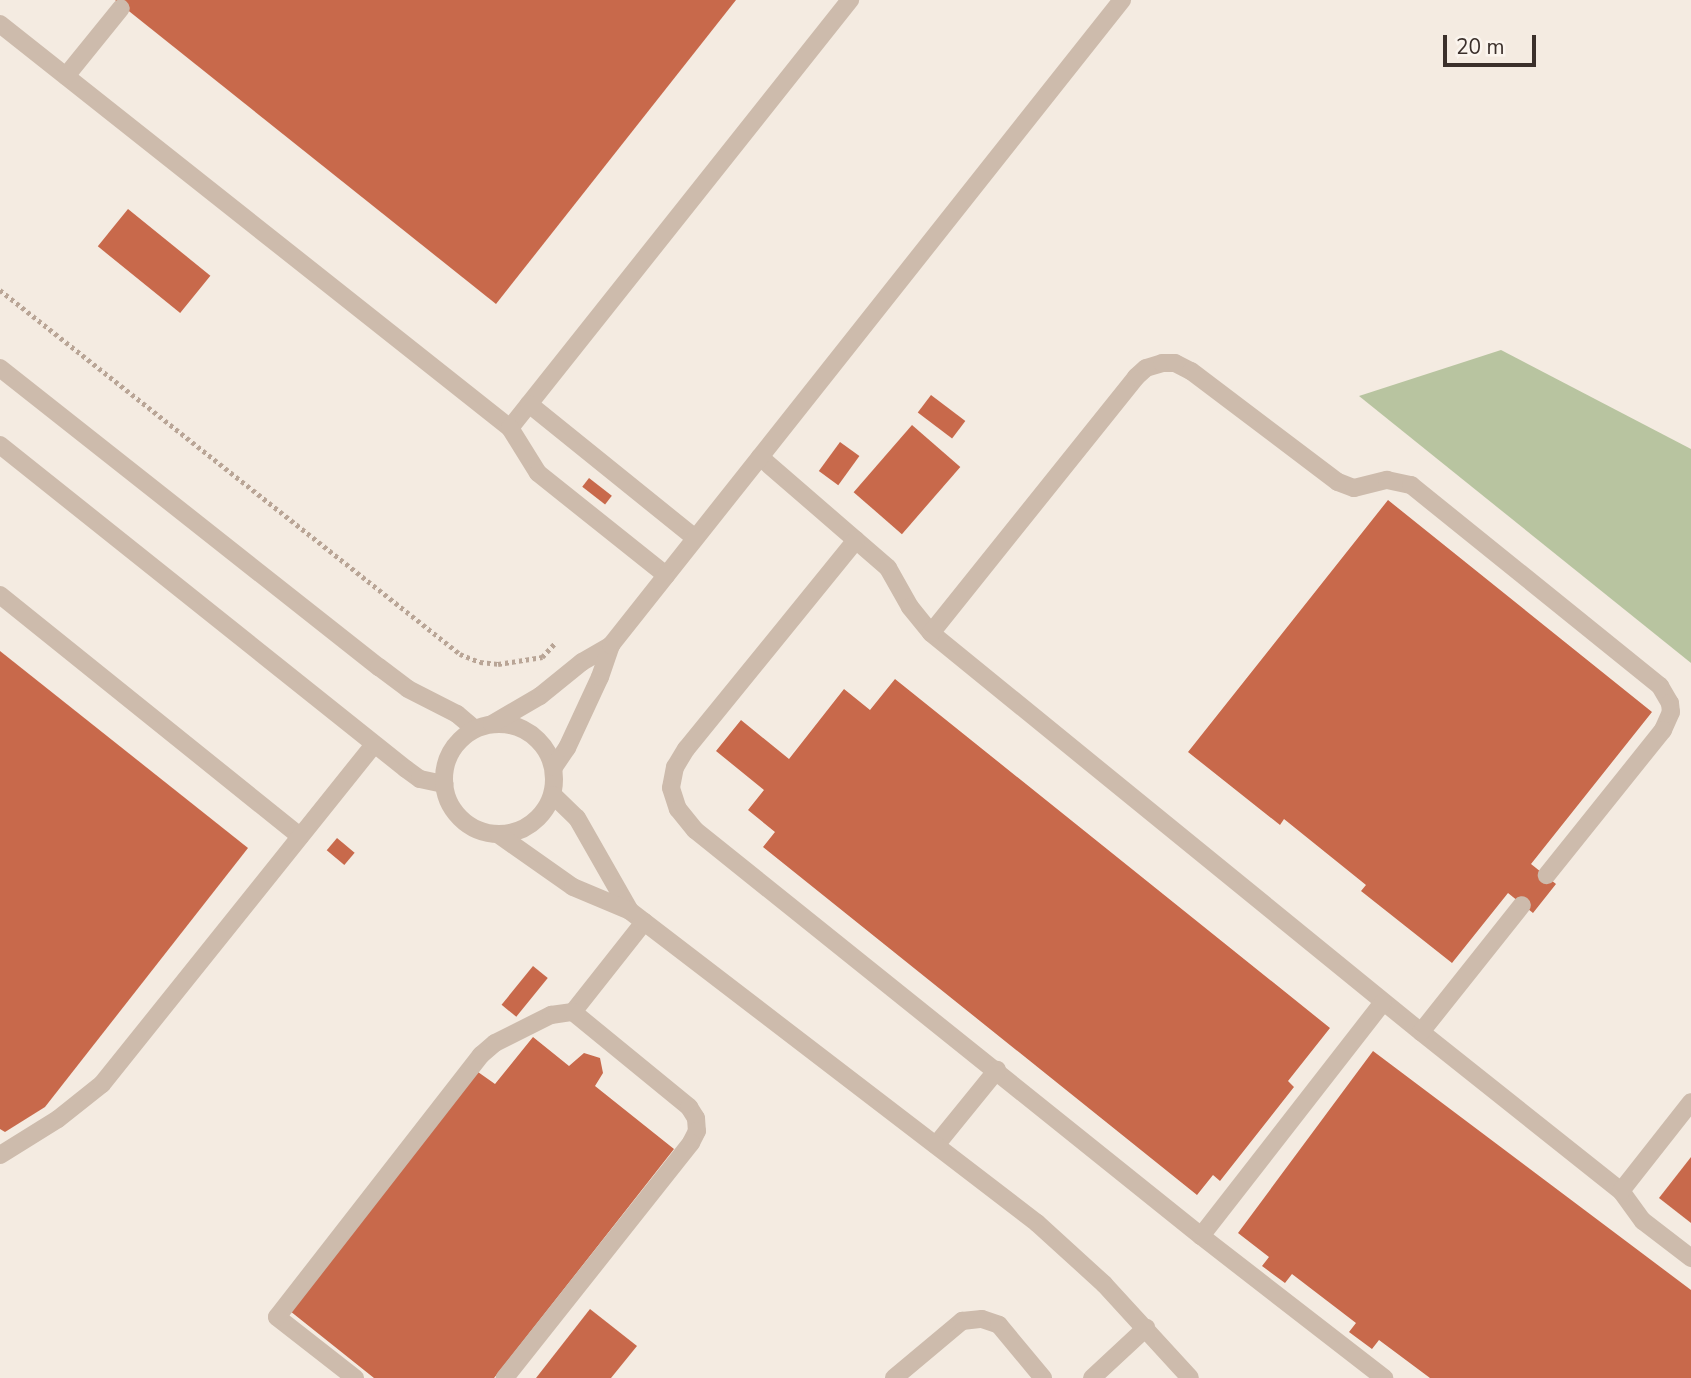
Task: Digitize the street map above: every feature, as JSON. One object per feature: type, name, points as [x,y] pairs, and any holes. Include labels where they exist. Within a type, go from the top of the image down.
[{"type":"street","points":[[510,428],[850,0]]},
{"type":"street","points":[[554,768],[567,748],[600,677],[611,645],[1122,0]]},
{"type":"street","points":[[66,76],[121,8]]},
{"type":"street","points":[[0,24],[510,428],[538,473],[666,575]]},
{"type":"street","points":[[931,632],[1136,377],[1154,365],[1175,363],[1191,371],[1338,482],[1354,488],[1387,480],[1410,485],[1660,686],[1671,712],[1663,730],[1547,875]]},
{"type":"street","points":[[0,368],[388,675],[430,702],[483,726],[512,725],[531,734],[546,748],[554,768],[553,795],[542,815],[531,826],[516,833],[483,833],[469,826],[456,814],[444,784],[445,768],[451,752],[461,738],[483,726],[540,696],[582,662],[611,645]]},
{"type":"street","points":[[529,404],[695,538]]},
{"type":"street","points":[[0,445],[414,775],[444,784]]},
{"type":"street","points":[[760,457],[888,568],[911,607],[931,632],[1420,1032],[1621,1191],[1643,1221],[1691,1258]]},
{"type":"street","points":[[856,540],[686,749],[675,766],[671,788],[678,809],[695,830],[1201,1236],[1384,1378]]},
{"type":"street","points":[[0,595],[300,836]]},
{"type":"street","points":[[0,1155],[66,1114],[102,1084],[374,744]]},
{"type":"street","points":[[553,795],[577,818],[637,917]]},
{"type":"street","points":[[499,835],[573,887],[637,917],[1054,1236],[1146,1328],[1190,1378]]},
{"type":"street","points":[[1420,1032],[1522,905]]},
{"type":"street","points":[[573,1012],[637,917]]},
{"type":"street","points":[[1201,1236],[1383,1002]]},
{"type":"street","points":[[355,1378],[277,1317],[481,1055],[495,1043],[551,1015],[573,1012],[689,1107],[696,1118],[697,1131],[691,1143],[505,1378]]},
{"type":"street","points":[[936,1145],[997,1070]]},
{"type":"street","points":[[1621,1191],[1691,1102]]},
{"type":"street","points":[[894,1378],[962,1321],[982,1319],[999,1325],[1043,1378]]},
{"type":"street","points":[[1092,1378],[1146,1328]]},
{"type":"path","points":[[0,290],[460,654],[480,663],[498,664],[542,657],[554,644]]},
{"type":"green space","points":[[1501,350],[1691,449],[1691,663],[1359,396]]},
{"type":"building","points":[[115,0],[736,0],[496,304]]},
{"type":"building","points":[[128,209],[210,276],[180,313],[98,246]]},
{"type":"building","points":[[931,395],[965,421],[952,438],[918,413]]},
{"type":"building","points":[[912,425],[960,467],[902,534],[854,492]]},
{"type":"building","points":[[840,442],[859,456],[838,485],[819,471]]},
{"type":"building","points":[[589,478],[612,496],[605,505],[582,487]]},
{"type":"building","points":[[1388,500],[1652,712],[1531,864],[1556,884],[1533,913],[1508,893],[1452,963],[1361,891],[1366,885],[1284,819],[1280,825],[1188,752]]},
{"type":"building","points":[[0,651],[248,848],[45,1107],[5,1132],[0,1129]]},
{"type":"building","points":[[895,679],[1330,1028],[1288,1081],[1294,1087],[1220,1181],[1213,1175],[1197,1195],[763,847],[775,832],[748,810],[764,790],[716,751],[741,720],[789,759],[844,689],[870,710]]},
{"type":"building","points":[[337,838],[355,853],[344,865],[327,850]]},
{"type":"building","points":[[533,966],[548,978],[516,1017],[502,1005]]},
{"type":"building","points":[[533,1037],[569,1066],[584,1053],[600,1058],[603,1073],[595,1086],[674,1149],[494,1378],[374,1378],[290,1311],[478,1072],[495,1084]]},
{"type":"building","points":[[1373,1051],[1691,1290],[1691,1378],[1430,1378],[1379,1340],[1372,1349],[1349,1332],[1356,1323],[1292,1274],[1285,1283],[1262,1266],[1269,1257],[1238,1233]]},
{"type":"building","points":[[1691,1157],[1691,1223],[1659,1198]]},
{"type":"building","points":[[590,1309],[637,1346],[611,1378],[536,1378]]}]
